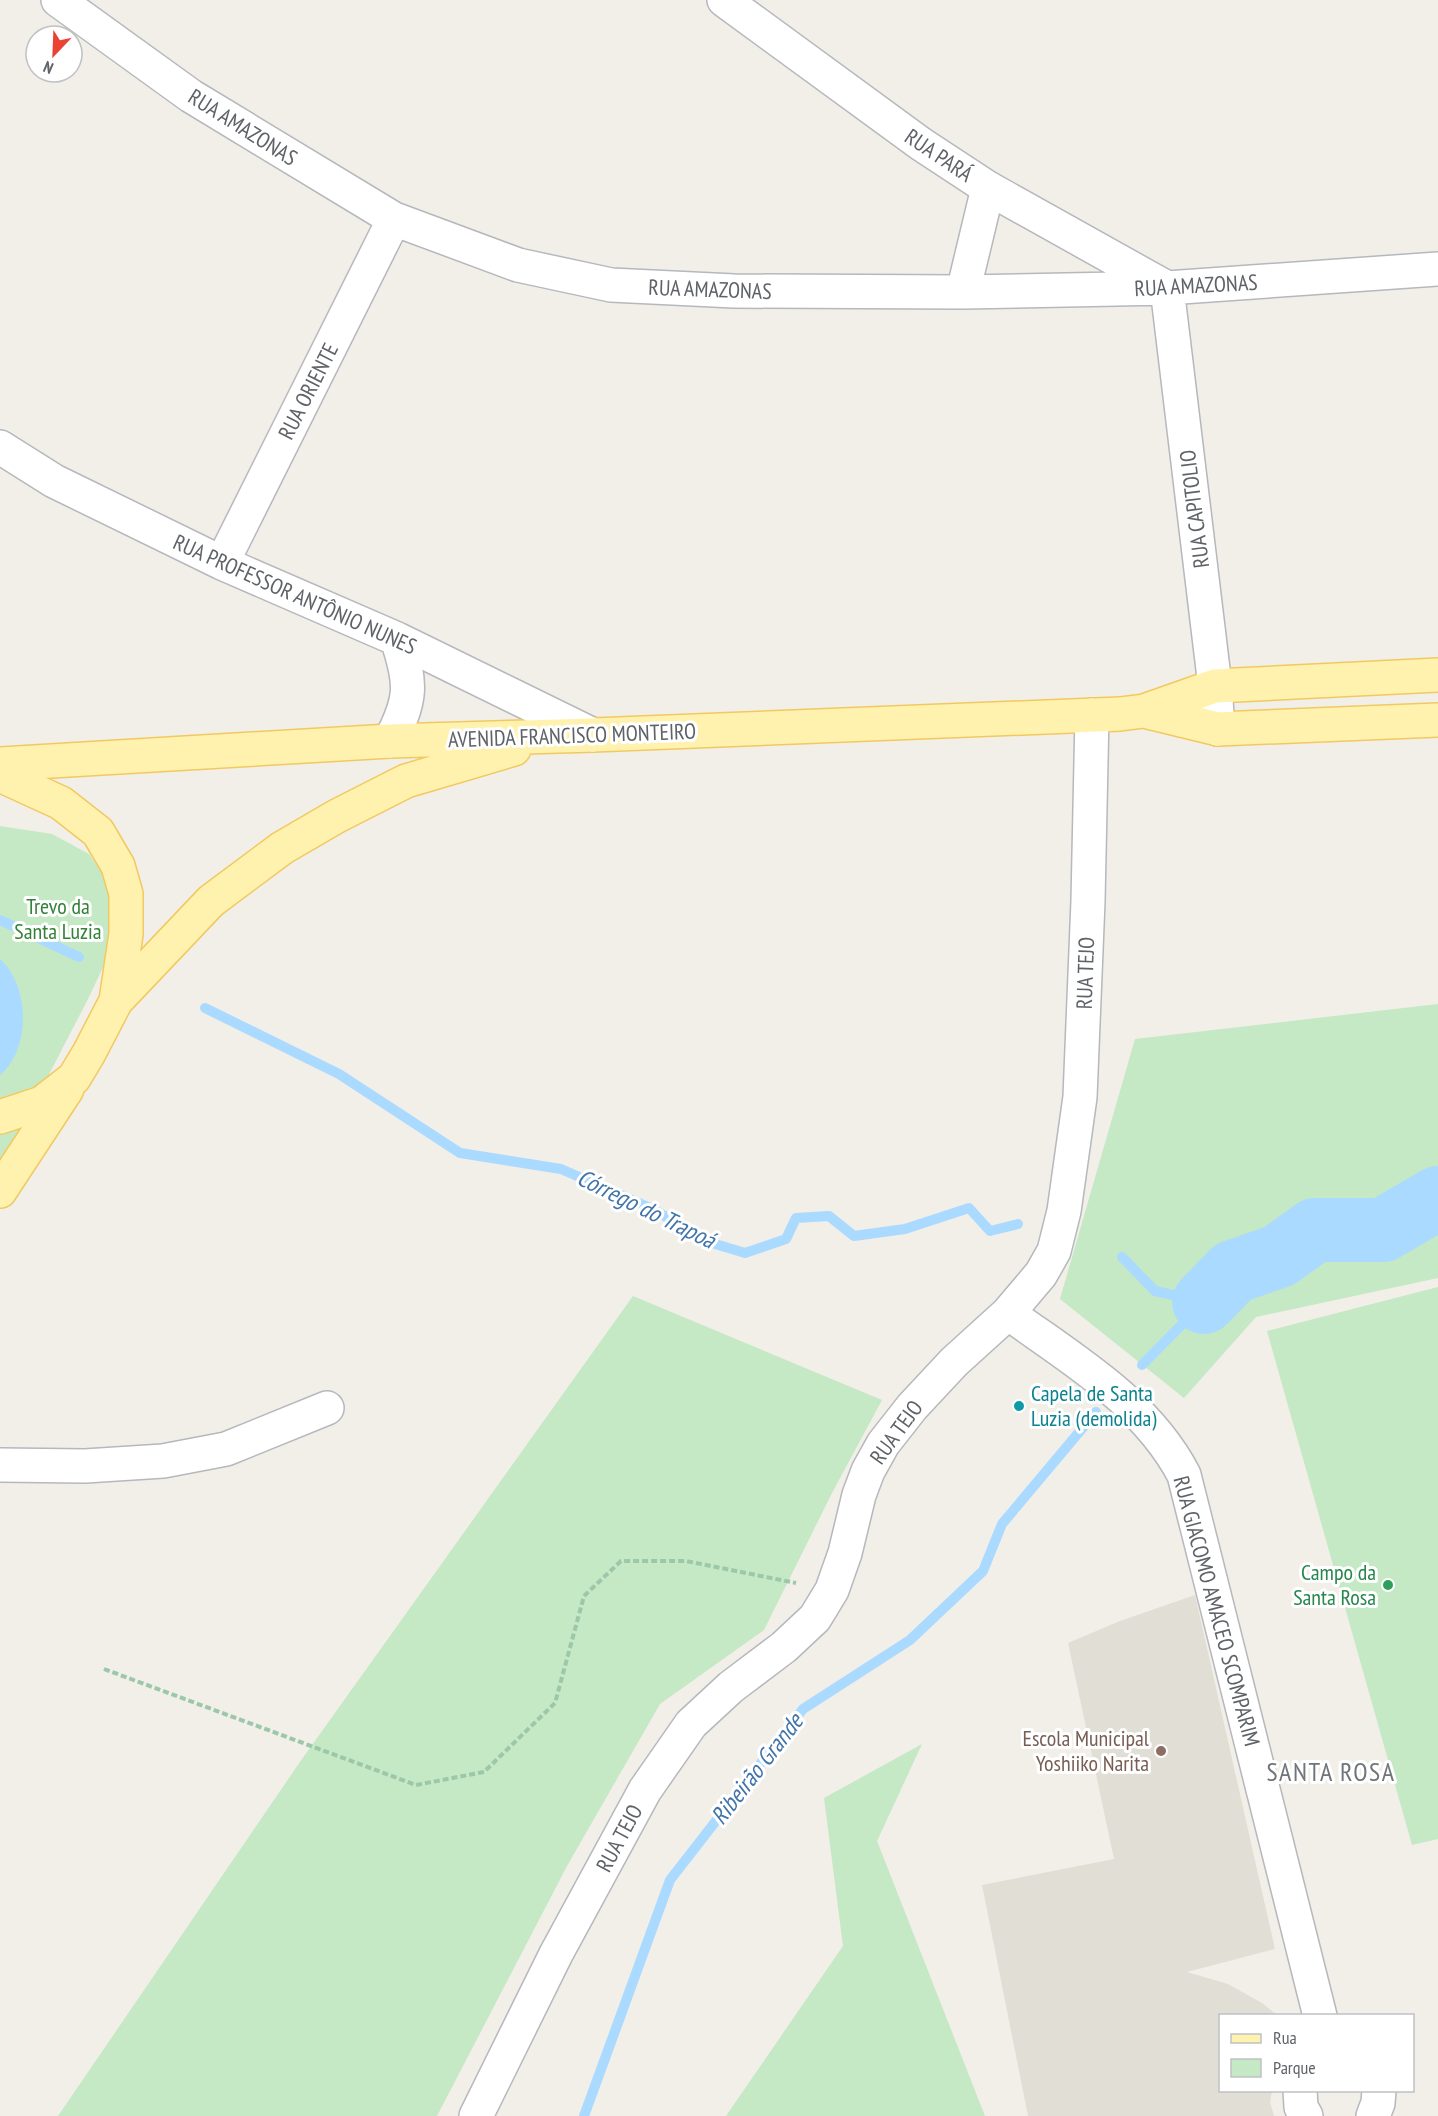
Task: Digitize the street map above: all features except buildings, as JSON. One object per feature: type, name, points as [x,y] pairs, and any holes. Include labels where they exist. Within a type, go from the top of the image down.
[{"type":"main road","name":"AVENIDA FRANCISCO MONTEIRO","points":[[0,764],[390,741],[1092,715],[1144,711],[1215,686],[1438,675]]},
{"type":"main road","name":"AVENIDA FRANCISCO MONTEIRO","points":[[1144,711],[1218,729],[1438,720]]},
{"type":"main road","points":[[0,1191],[74,1078],[116,1000],[211,901],[282,848],[337,816],[406,781],[559,735]]},
{"type":"main road","points":[[0,775],[61,803],[98,832],[118,866],[126,894],[126,934],[116,1000]]},
{"type":"main road","points":[[0,1117],[42,1103],[74,1078]]},
{"type":"street","name":"RUA AMAZONAS","points":[[58,0],[191,96],[394,219],[518,265],[611,285],[734,291],[963,292],[1167,288],[1438,269]]},
{"type":"street","name":"RUA PARÁ","points":[[745,6],[921,144],[988,188],[1167,288]]},
{"type":"street","points":[[963,292],[988,188]]},
{"type":"street","name":"RUA ORIENTE","points":[[222,563],[394,219]]},
{"type":"street","name":"RUA CAPITOLIO","points":[[1167,288],[1215,686],[1218,729]]},
{"type":"street","name":"RUA PROFESSOR ANTÔNIO NUNES","points":[[0,447],[54,481],[222,563],[397,639],[593,735]]},
{"type":"street","points":[[390,741],[403,717],[409,691],[406,667],[397,639]]},
{"type":"street","name":"RUA TEJO","points":[[476,2116],[556,1954],[645,1790],[691,1724],[731,1687],[784,1647],[815,1618],[832,1590],[845,1553],[859,1495],[868,1471],[883,1444],[912,1407],[954,1362],[1008,1313],[1041,1274],[1054,1251],[1066,1200],[1080,1097],[1088,901],[1092,715]]},
{"type":"street","name":"RUA GIACOMO AMACEO SCOMPARIM","points":[[1008,1313],[1099,1378],[1127,1401],[1153,1427],[1172,1451],[1184,1475],[1319,2014]]},
{"type":"street","points":[[0,1465],[85,1466],[163,1461],[226,1449],[327,1408]]},
{"type":"street","points":[[1300,2092],[1301,2107],[1306,2116]]},
{"type":"street","points":[[1373,2116],[1379,2092]]},
{"type":"path","points":[[104,1669],[416,1785],[484,1772],[555,1703],[584,1596],[621,1560],[686,1561],[832,1590]]},
{"type":"shaded area","name":"Escola Municipal Yoshiiko Narita","points":[[1195,1595],[1275,1949],[1187,1972],[1228,1984],[1262,2003],[1276,2014],[1219,2014],[1219,2092],[1272,2092],[1270,2102],[1274,2116],[1028,2116],[982,1885],[1114,1859],[1068,1643],[1120,1621]]},
{"type":"green space","name":"Trevo da Santa Luzia","points":[[0,826],[52,834],[89,854],[109,884],[118,917],[111,950],[89,997],[28,1115],[0,1161]]},
{"type":"green space","points":[[1438,1004],[1438,1278],[1256,1317],[1184,1398],[1060,1299],[1135,1039]]},
{"type":"green space","name":"Campo da Santa Rosa","points":[[1438,1287],[1438,1839],[1412,1845],[1267,1331]]},
{"type":"green space","points":[[633,1296],[882,1400],[832,1493],[764,1630],[660,1704],[567,1866],[437,2116],[58,2116],[302,1759]]},
{"type":"green space","points":[[922,1744],[877,1841],[985,2116],[726,2116],[843,1946],[824,1798]]},
{"type":"water","points":[[0,959],[10,971],[17,985],[23,1017],[22,1034],[17,1050],[10,1064],[0,1075]]},
{"type":"waterway","name":"Ribeirão Grande","points":[[0,920],[79,957]]},
{"type":"waterway","name":"Córrego do Trapoá","points":[[205,1008],[339,1074],[460,1153],[561,1169],[655,1210],[702,1240],[745,1253],[786,1239],[796,1218],[829,1216],[854,1236],[905,1229],[969,1208],[990,1231],[1018,1224]]},
{"type":"waterway","name":"Ribeirão Grande","points":[[1204,1302],[1233,1272],[1279,1256],[1315,1230],[1383,1230],[1438,1198]]},
{"type":"waterway","name":"Córrego do Trapoá","points":[[1122,1257],[1155,1291],[1204,1302]]},
{"type":"waterway","points":[[1142,1365],[1204,1302]]},
{"type":"waterway","name":"Ribeirão Grande","points":[[584,2116],[670,1880],[803,1709],[910,1640],[983,1571],[1002,1524],[1096,1412]]},
{"type":"place","name":"Capela de Santa Luzia (demolida)","points":[[1019,1406]]},
{"type":"place","name":"Campo da Santa Rosa","points":[[1388,1585]]},
{"type":"place","name":"Escola Municipal Yoshiiko Narita","points":[[1161,1751]]},
{"type":"district","name":"SANTA ROSA","points":[[1331,1772]]}]
